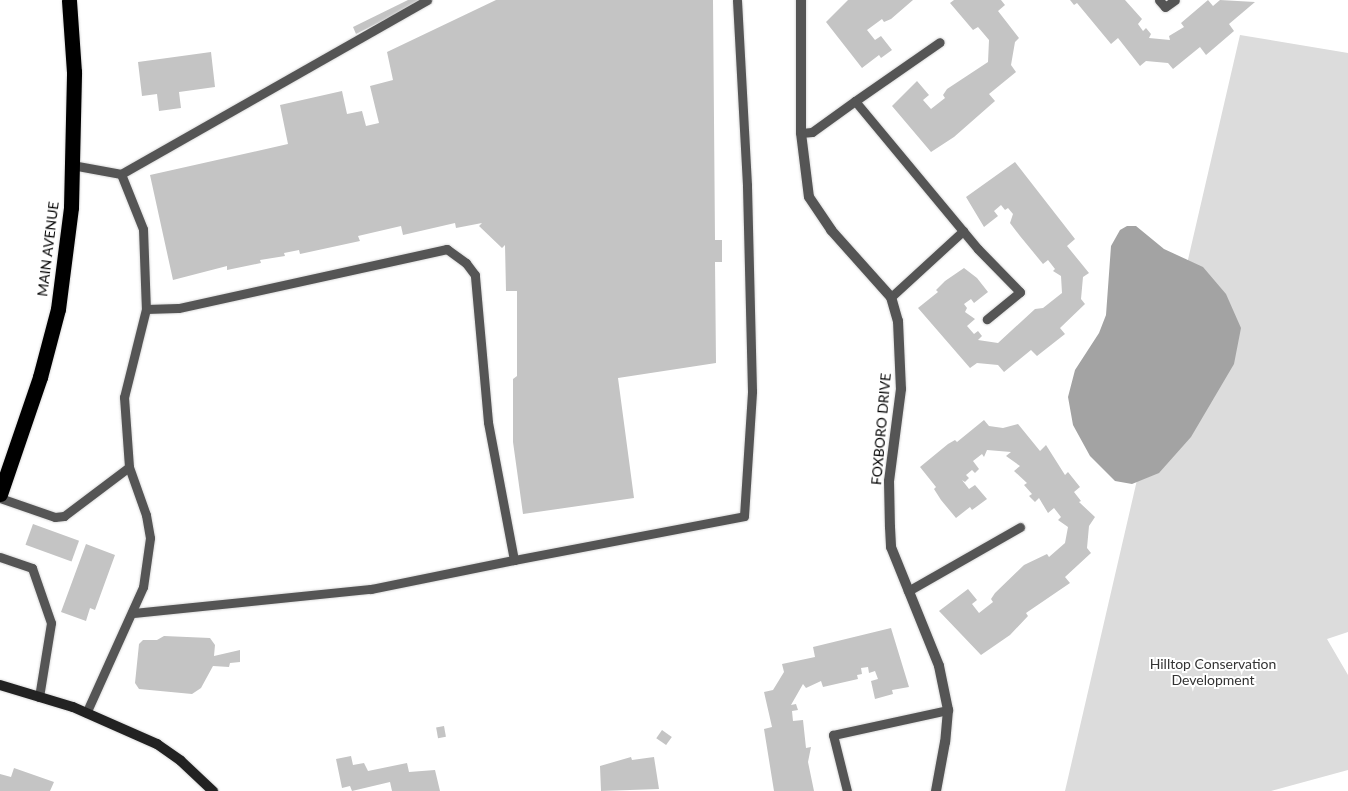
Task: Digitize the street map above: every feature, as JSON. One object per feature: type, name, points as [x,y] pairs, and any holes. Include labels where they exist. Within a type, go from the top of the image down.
[{"type":"highway","name":"MAIN AVENUE","points":[[0,494],[40,377],[58,309],[71,207],[74,72],[69,0]]},
{"type":"main road","points":[[0,685],[86,713],[157,744],[181,761],[213,791]]},
{"type":"street","name":"FOXBORO DRIVE","points":[[801,0],[801,132],[805,182],[815,209],[891,298],[900,341],[901,389],[889,481],[890,527],[892,547],[939,666],[948,710],[946,742],[936,791]]},
{"type":"lane","points":[[72,165],[121,174],[427,0]]},
{"type":"lane","points":[[133,613],[371,589],[744,516],[752,391],[737,0]]},
{"type":"lane","points":[[1159,0],[1165,7],[1175,0]]},
{"type":"lane","points":[[801,132],[812,132],[940,42]]},
{"type":"lane","points":[[855,101],[963,231],[1020,292],[988,319]]},
{"type":"lane","points":[[86,713],[143,588],[150,538],[146,515],[129,467],[124,397],[146,309],[143,229],[121,174]]},
{"type":"lane","points":[[891,298],[963,231]]},
{"type":"lane","points":[[146,309],[178,308],[447,249],[466,263],[475,275],[479,299],[488,422],[514,560]]},
{"type":"lane","points":[[0,498],[55,517],[64,516],[129,467]]},
{"type":"lane","points":[[908,591],[1020,528]]},
{"type":"lane","points":[[0,557],[32,568],[51,624],[39,697]]},
{"type":"lane","points":[[847,791],[833,735],[948,710]]},
{"type":"green space","name":"Hilltop Conservation Development","points":[[1240,35],[1348,53],[1348,632],[1327,639],[1348,675],[1348,770],[1271,791],[1065,791]]},
{"type":"shaded area","points":[[1127,226],[1136,226],[1164,249],[1203,267],[1226,294],[1241,328],[1234,364],[1191,437],[1159,473],[1132,484],[1115,481],[1090,456],[1073,425],[1068,397],[1075,370],[1099,333],[1106,315],[1111,246],[1120,230]]},
{"type":"building","points":[[408,0],[424,0],[356,34],[353,27]]},
{"type":"building","points":[[496,0],[713,0],[715,240],[722,240],[722,262],[715,262],[716,363],[618,378],[634,498],[523,514],[513,442],[513,379],[517,376],[517,291],[506,291],[505,245],[502,248],[479,226],[482,223],[456,228],[455,223],[403,235],[401,226],[358,236],[360,241],[300,254],[299,250],[284,253],[285,256],[260,260],[261,263],[227,270],[227,266],[173,280],[150,175],[288,144],[280,105],[342,91],[347,114],[362,111],[366,126],[379,123],[370,86],[393,80],[387,52]]},
{"type":"building","points":[[848,0],[913,0],[891,19],[884,22],[882,19],[867,30],[875,40],[881,36],[892,50],[881,58],[879,55],[862,68],[826,22]]},
{"type":"building","points":[[954,0],[1001,0],[1005,5],[998,11],[1019,38],[1015,42],[1011,65],[1016,72],[989,94],[995,101],[954,137],[931,152],[892,106],[917,81],[929,95],[923,100],[931,109],[945,98],[943,95],[947,89],[988,62],[989,40],[978,27],[973,30],[950,3]]},
{"type":"building","points":[[1070,0],[1125,0],[1142,19],[1138,24],[1143,31],[1146,28],[1151,34],[1149,38],[1170,40],[1169,36],[1184,27],[1181,23],[1208,0],[1213,6],[1220,0],[1255,2],[1229,24],[1234,31],[1206,55],[1200,47],[1173,69],[1168,63],[1146,61],[1140,66],[1118,38],[1111,44],[1077,3],[1074,5]]},
{"type":"building","points":[[211,52],[215,87],[179,92],[181,108],[159,111],[157,94],[142,96],[138,62]]},
{"type":"building","points":[[1015,162],[1075,239],[1067,246],[1089,273],[1083,277],[1081,299],[1085,304],[1060,328],[1065,334],[1037,356],[1031,350],[1004,372],[998,365],[977,363],[970,368],[918,308],[938,292],[936,290],[945,281],[964,268],[977,278],[988,292],[974,303],[971,299],[964,304],[967,308],[965,312],[975,319],[967,326],[974,334],[978,331],[982,336],[978,340],[998,343],[1035,309],[1043,308],[1062,293],[1061,276],[1053,271],[1055,269],[1048,260],[1043,264],[1020,236],[1010,223],[1013,214],[1008,208],[1005,210],[1001,205],[994,211],[998,216],[984,227],[966,197]]},
{"type":"building","points":[[984,420],[989,426],[1003,428],[1018,424],[1040,451],[1046,445],[1065,475],[1068,472],[1080,487],[1074,492],[1081,501],[1079,502],[1095,517],[1089,526],[1087,548],[1091,553],[1065,577],[1070,583],[1026,613],[1028,616],[1010,635],[981,655],[939,611],[968,589],[977,600],[972,604],[979,613],[993,602],[991,599],[995,593],[1024,565],[1047,554],[1049,557],[1065,543],[1068,527],[1058,520],[1061,517],[1054,508],[1048,513],[1039,498],[1035,502],[1029,496],[1032,494],[1024,485],[1027,483],[1014,471],[1020,466],[1006,456],[1011,452],[987,450],[984,457],[982,454],[973,461],[979,469],[975,473],[972,470],[966,475],[969,478],[965,482],[962,480],[969,489],[975,485],[987,499],[972,510],[970,507],[956,518],[941,500],[934,489],[936,487],[920,467],[948,444],[955,440],[957,442]]},
{"type":"building","points":[[33,524],[79,541],[72,561],[25,545]]},
{"type":"building","points":[[86,544],[115,555],[95,610],[90,608],[86,621],[61,612]]},
{"type":"building","points":[[891,628],[909,687],[892,690],[893,694],[875,699],[871,681],[878,679],[875,671],[869,673],[868,667],[861,668],[862,674],[857,675],[858,679],[823,687],[821,681],[806,688],[803,684],[791,705],[796,704],[798,710],[792,711],[793,721],[803,720],[806,748],[811,747],[808,762],[814,791],[774,791],[764,729],[772,727],[764,692],[773,690],[784,672],[782,664],[815,657],[813,647]]},
{"type":"building","points":[[164,636],[210,638],[215,645],[214,656],[240,650],[240,662],[230,663],[229,667],[213,666],[201,688],[192,694],[139,689],[135,683],[139,644],[143,640],[157,640]]},
{"type":"building","points":[[444,726],[446,737],[438,738],[436,727]]},
{"type":"building","points":[[662,730],[672,737],[666,745],[656,738]]},
{"type":"building","points":[[351,756],[353,765],[364,763],[368,771],[407,763],[409,772],[435,770],[440,791],[392,791],[390,782],[352,791],[350,786],[342,788],[336,759]]},
{"type":"building","points":[[631,757],[632,760],[654,757],[659,789],[601,791],[600,766]]},
{"type":"building","points":[[14,768],[54,782],[50,791],[0,791],[0,774],[11,777]]}]
